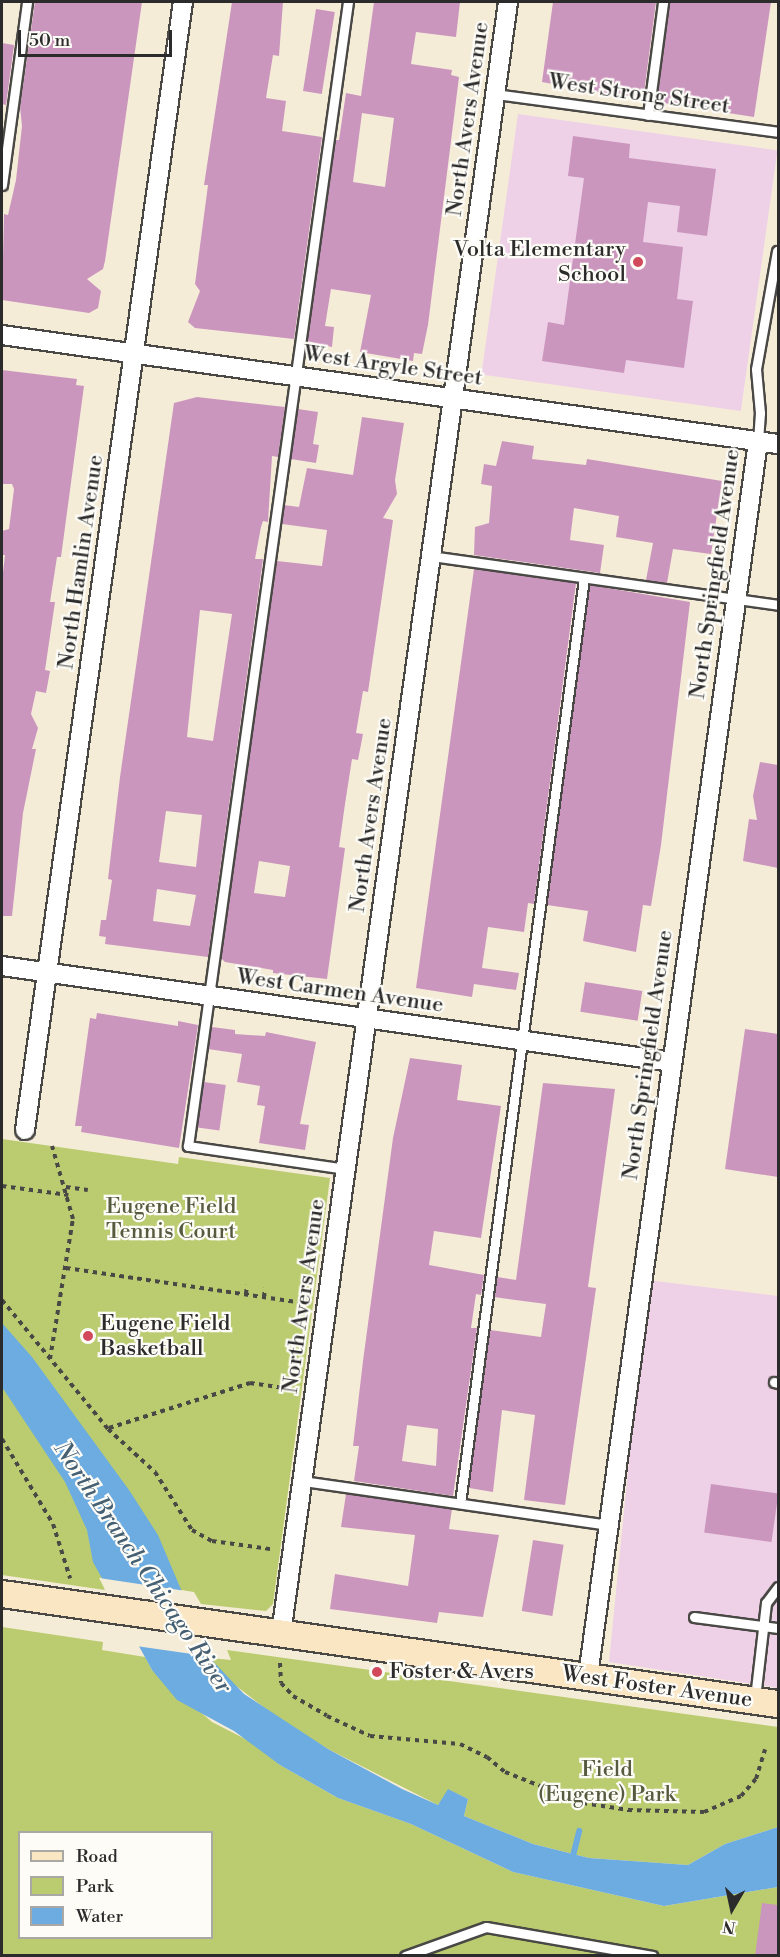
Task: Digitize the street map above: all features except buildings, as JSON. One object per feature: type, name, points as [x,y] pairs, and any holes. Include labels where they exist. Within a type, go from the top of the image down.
[{"type":"main road","name":"West Foster Avenue","points":[[2,1594],[767,1702]]},
{"type":"street","name":"North Hamlin Avenue","points":[[25,1130],[183,2]]},
{"type":"street","name":"North Avers Avenue","points":[[281,1634],[508,2]]},
{"type":"street","name":"West Argyle Street","points":[[2,335],[778,444]]},
{"type":"street","name":"North Springfield Avenue","points":[[588,1676],[758,441]]},
{"type":"street","name":"West Carmen Avenue","points":[[2,966],[672,1062]]},
{"type":"lane","points":[[2,185],[27,2]]},
{"type":"lane","points":[[346,1169],[188,1146],[348,2]]},
{"type":"lane","points":[[648,115],[663,2]]},
{"type":"lane","name":"West Strong Street","points":[[495,94],[778,132]]},
{"type":"lane","points":[[758,441],[760,413],[756,369],[777,251]]},
{"type":"lane","points":[[431,556],[778,605]]},
{"type":"lane","points":[[460,1503],[520,1040],[584,578]]},
{"type":"lane","points":[[303,1481],[609,1525]]},
{"type":"lane","points":[[767,1702],[764,1626],[766,1603],[778,1587]]},
{"type":"lane","points":[[694,1617],[778,1628]]},
{"type":"lane","points":[[405,1956],[486,1927],[653,1956]]},
{"type":"path","points":[[50,1360],[73,1220],[66,1187],[51,1146]]},
{"type":"path","points":[[2,1186],[68,1195]]},
{"type":"path","points":[[66,1187],[88,1190]]},
{"type":"path","points":[[66,1268],[303,1303]]},
{"type":"path","points":[[246,1294],[247,1285]]},
{"type":"path","points":[[264,1297],[265,1288]]},
{"type":"path","points":[[2,1300],[108,1429],[155,1473],[192,1530],[212,1541],[270,1549]]},
{"type":"path","points":[[108,1429],[250,1383],[291,1389]]},
{"type":"path","points":[[2,1439],[53,1524],[70,1578]]},
{"type":"path","points":[[280,1663],[281,1683],[293,1696],[327,1716],[370,1736],[460,1744],[535,1786],[583,1803],[628,1810],[704,1812],[741,1796],[756,1779],[765,1749]]},
{"type":"shaded area","name":"Volta Elementary School","points":[[518,114],[777,150],[741,411],[481,374]]},
{"type":"shaded area","points":[[647,1280],[778,1296],[778,1688],[609,1662]]},
{"type":"green space","name":"Eugene Field Tennis Court","points":[[2,1139],[178,1164],[179,1157],[330,1178],[273,1604],[266,1611],[201,1604],[194,1592],[100,1578],[105,1590],[2,1575]]},
{"type":"green space","points":[[2,1627],[103,1642],[102,1650],[145,1657],[152,1670],[212,1722],[255,1744],[280,1765],[338,1798],[411,1824],[513,1872],[664,1906],[778,1887],[778,1955],[2,1956]]},
{"type":"green space","name":"Field (Eugene) Park","points":[[227,1650],[778,1727],[778,1827],[725,1844],[688,1865],[589,1858],[533,1844],[464,1816],[468,1799],[449,1790],[438,1805],[328,1749],[279,1719],[222,1675],[210,1658],[231,1660]]},
{"type":"water","name":"North Branch Chicago River","points":[[2,1323],[32,1357],[129,1490],[158,1535],[210,1658],[244,1694],[328,1749],[402,1789],[438,1805],[448,1789],[468,1799],[464,1816],[533,1844],[589,1858],[688,1865],[725,1844],[778,1827],[778,1887],[664,1906],[513,1872],[411,1824],[338,1798],[280,1765],[234,1731],[177,1700],[152,1670],[93,1562],[87,1530],[65,1482],[2,1387]]},
{"type":"pier","points":[[99,1578],[186,1591],[213,1657],[136,1646]]},
{"type":"waterway","points":[[572,1860],[579,1831]]},
{"type":"place","name":"Volta Elementary School","points":[[638,262]]},
{"type":"place","name":"Eugene Field Basketball","points":[[88,1336]]},
{"type":"place","name":"Foster & Avers","points":[[377,1672]]}]
